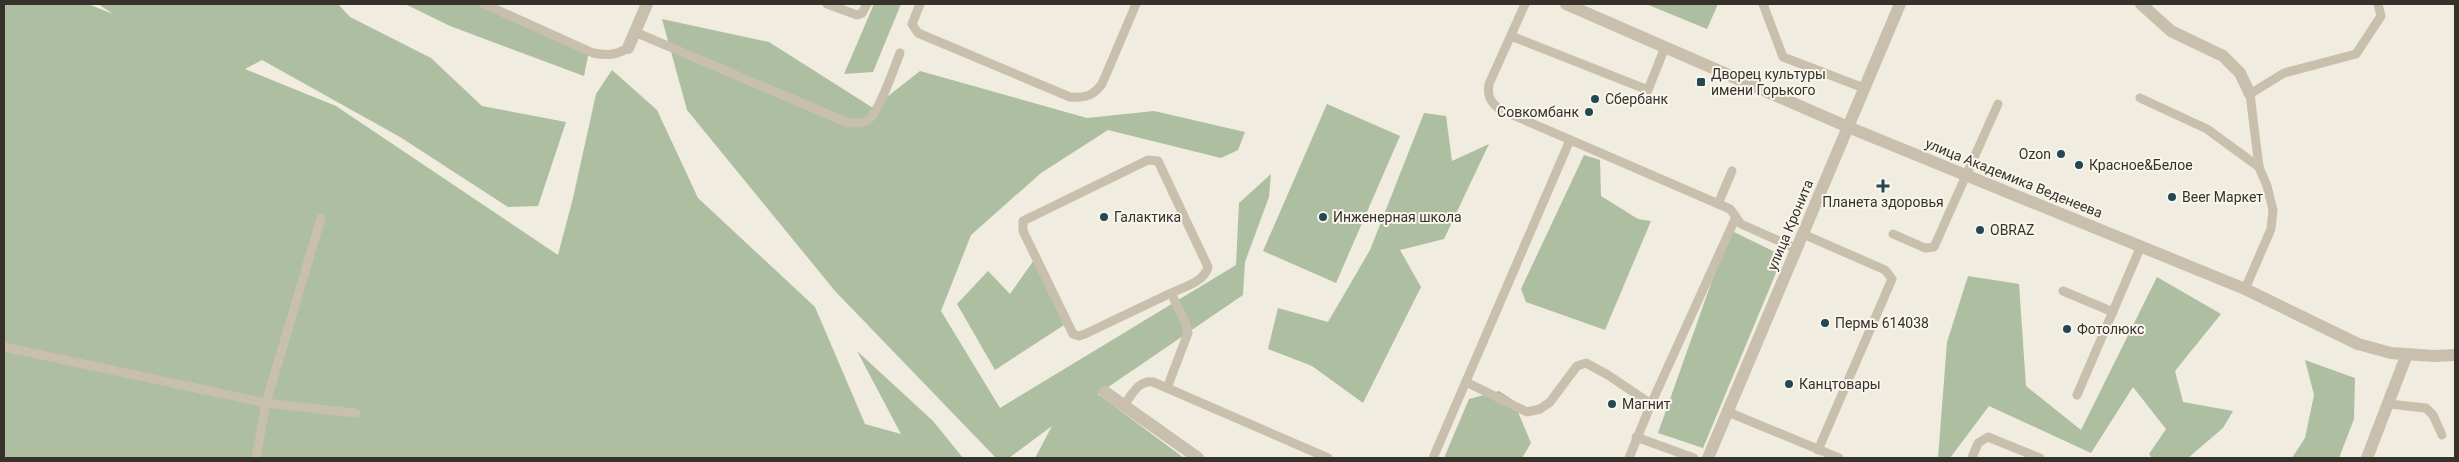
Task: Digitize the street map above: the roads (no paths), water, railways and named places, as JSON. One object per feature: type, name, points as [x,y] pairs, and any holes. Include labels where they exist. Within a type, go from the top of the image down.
[{"type":"street","points":[[628,48],[647,4]]},
{"type":"street","name":"улица Кронита","points":[[1708,458],[1900,4]]},
{"type":"street","points":[[2141,4],[2172,31],[2223,56],[2240,73],[2250,94]]},
{"type":"street","name":"улица Академика Веденеева","points":[[1575,5],[1848,127],[2245,289],[2358,344],[2383,351],[2407,354],[2455,355]]},
{"type":"street","points":[[2367,458],[2407,354]]},
{"type":"street","points":[[1105,392],[1198,458]]},
{"type":"lane","points":[[484,4],[593,53],[606,56],[618,54],[628,48]]},
{"type":"lane","points":[[827,4],[857,15],[862,13],[868,4]]},
{"type":"lane","points":[[920,4],[912,24],[918,33],[1070,97],[1084,98],[1095,93],[1102,84],[1136,4]]},
{"type":"lane","points":[[1525,4],[1490,84],[1488,93],[1491,102],[1499,109],[1730,209],[1741,224],[1797,249]]},
{"type":"lane","points":[[1763,4],[1783,57],[1864,88]]},
{"type":"lane","points":[[2245,289],[2271,229],[2273,210],[2267,186],[2258,167],[2250,94],[2284,73],[2356,54],[2381,16],[2378,4]]},
{"type":"lane","points":[[635,32],[846,122],[858,124],[869,119],[875,111],[900,53]]},
{"type":"lane","points":[[1511,36],[1648,90],[1666,47]]},
{"type":"lane","points":[[2140,98],[2207,129],[2258,167]]},
{"type":"lane","points":[[1894,234],[1925,248],[1934,247],[1998,104]]},
{"type":"lane","points":[[1433,458],[1570,140]]},
{"type":"lane","points":[[1148,160],[1158,161],[1208,267],[1206,274],[1199,280],[1171,293],[1085,334],[1079,336],[1073,334],[1022,231],[1023,221],[1148,160]]},
{"type":"lane","points":[[1718,204],[1732,171]]},
{"type":"lane","points":[[1629,458],[1636,436],[1736,217]]},
{"type":"lane","points":[[256,458],[266,403],[320,218]]},
{"type":"lane","points":[[1803,234],[1885,270],[1892,279],[1818,450]]},
{"type":"lane","points":[[2077,395],[2141,246]]},
{"type":"lane","points":[[2063,291],[2113,312]]},
{"type":"lane","points":[[1167,388],[1188,333],[1185,322],[1171,293]]},
{"type":"lane","points":[[4,347],[266,403],[356,413]]},
{"type":"lane","points":[[1466,382],[1527,412],[1540,409],[1550,402],[1577,366],[1586,363],[1608,375],[1651,404]]},
{"type":"lane","points":[[1124,405],[1144,382],[1153,382],[1328,458]]},
{"type":"lane","points":[[2389,404],[2426,408],[2430,411],[2442,434]]},
{"type":"lane","points":[[1728,412],[1839,458]]},
{"type":"lane","points":[[1636,436],[1694,458]]},
{"type":"lane","points":[[1972,458],[1978,443],[1988,437],[2040,458]]},
{"type":"place","name":"Дворец культуры имени Горького","points":[[1701,82]]},
{"type":"place","name":"Сбербанк","points":[[1595,99]]},
{"type":"place","name":"Совкомбанк","points":[[1589,112]]},
{"type":"place","name":"Ozon","points":[[2061,154]]},
{"type":"place","name":"Красное&Белое","points":[[2079,165]]},
{"type":"place","name":"Планета здоровья","points":[[1883,186]]},
{"type":"place","name":"Beer Маркет","points":[[2172,197]]},
{"type":"place","name":"Галактика","points":[[1104,217]]},
{"type":"place","name":"Инженерная школа","points":[[1323,217]]},
{"type":"place","name":"OBRAZ","points":[[1980,230]]},
{"type":"place","name":"Пермь 614038","points":[[1825,323]]},
{"type":"place","name":"Фотолюкс","points":[[2067,329]]},
{"type":"place","name":"Канцтовары","points":[[1789,384]]},
{"type":"place","name":"Магнит","points":[[1612,404]]}]
